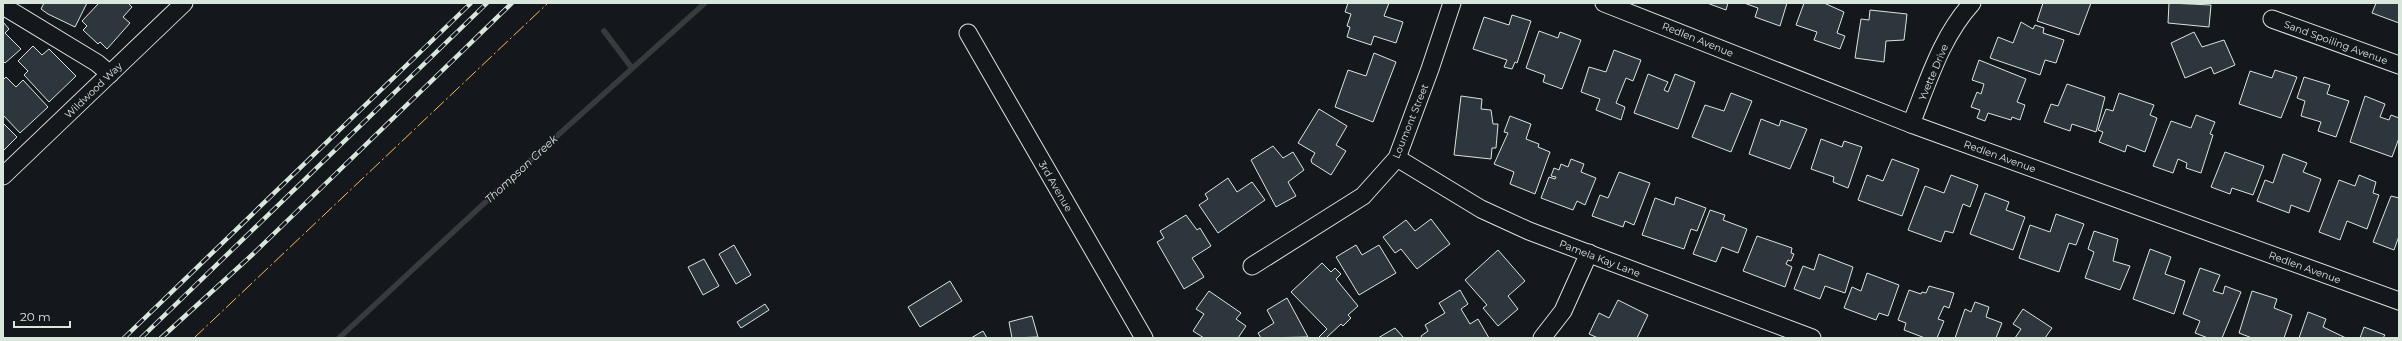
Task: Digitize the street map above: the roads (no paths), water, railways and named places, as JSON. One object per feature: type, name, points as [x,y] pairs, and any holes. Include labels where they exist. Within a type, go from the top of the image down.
[{"type":"street","name":"Wildwood Way","points":[[3,176],[184,3]]},
{"type":"street","name":"Loumont Street","points":[[1252,266],[1363,196],[1397,158],[1430,69],[1452,3]]},
{"type":"street","name":"Redlen Avenue","points":[[1604,3],[1911,124],[2399,301]]},
{"type":"street","name":"Yvette Drive","points":[[1911,124],[1939,53],[1964,12],[1972,3]]},
{"type":"street","points":[[3,6],[98,63],[110,74]]},
{"type":"street","name":"Sand Spoiling Avenue","points":[[2272,19],[2399,65]]},
{"type":"street","name":"3rd Avenue","points":[[968,33],[1144,338]]},
{"type":"street","name":"Pamela Kay Lane","points":[[1397,158],[1481,209],[1529,231],[1812,338]]},
{"type":"street","points":[[1542,338],[1563,311],[1589,253]]},
{"type":"waterway","name":"Thompson Creek","points":[[339,338],[548,144],[705,3]]},
{"type":"waterway","points":[[604,31],[632,68]]},
{"type":"railway","points":[[124,338],[471,3]]},
{"type":"railway","points":[[141,338],[487,3]]},
{"type":"railway","points":[[161,338],[253,254],[512,3]]}]
